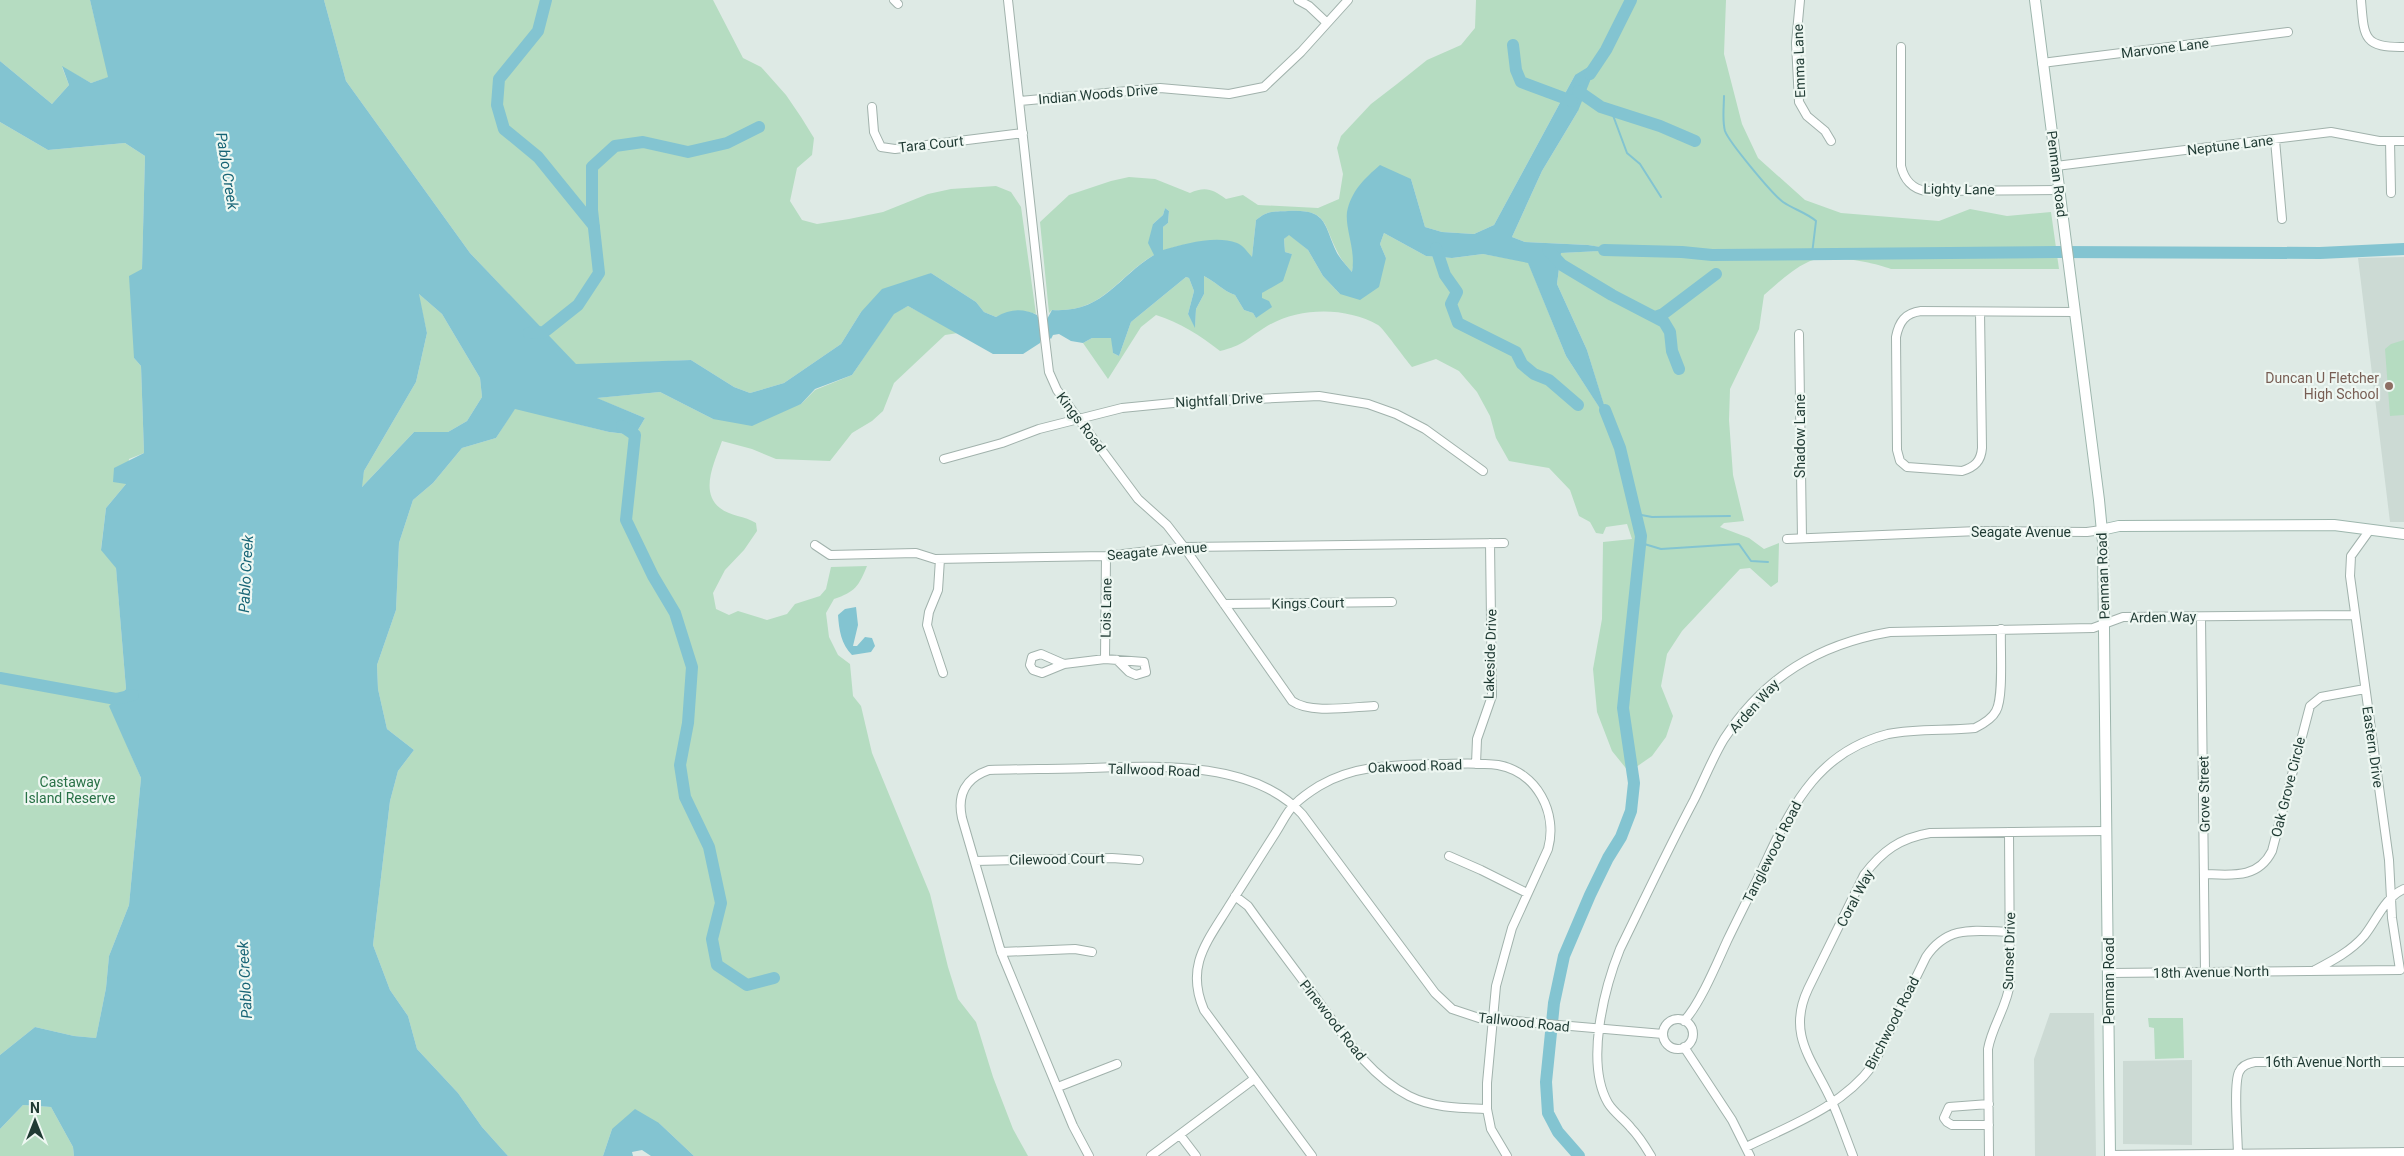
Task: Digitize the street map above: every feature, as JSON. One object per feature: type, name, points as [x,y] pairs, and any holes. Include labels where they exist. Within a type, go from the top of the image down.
[{"type":"street","name":"Kings Road","points":[[1008,0],[1045,339],[1052,382],[1138,499],[1167,525],[1184,547],[1292,701],[1299,706],[1313,708],[1374,706]]},
{"type":"street","points":[[1298,0],[1309,6],[1326,22]]},
{"type":"street","name":"Indian Woods Drive","points":[[1020,101],[1160,88],[1211,93],[1246,92],[1264,87],[1301,52],[1326,22],[1348,0]]},
{"type":"street","name":"Emma Lane","points":[[1800,0],[1796,43],[1799,102],[1807,116],[1825,131],[1831,140]]},
{"type":"street","name":"Penman Road","points":[[2035,0],[2098,490],[2101,530],[2105,624],[2110,1156]]},
{"type":"street","points":[[2361,0],[2366,35],[2369,40],[2384,47],[2404,47]]},
{"type":"street","name":"Marvone Lane","points":[[2042,63],[2288,32]]},
{"type":"street","name":"Lighty Lane","points":[[1901,47],[1901,166],[1905,179],[1914,187],[1926,191],[2059,190]]},
{"type":"street","name":"Tara Court","points":[[872,107],[874,132],[881,147],[895,149],[1023,133]]},
{"type":"street","name":"Neptune Lane","points":[[2056,166],[2331,132],[2342,132],[2363,139],[2404,141]]},
{"type":"street","points":[[2275,140],[2282,219]]},
{"type":"street","points":[[2390,141],[2391,193]]},
{"type":"street","points":[[1980,312],[1981,456],[1976,465],[1962,470],[1912,469],[1902,464],[1897,450],[1896,337],[1899,324],[1905,316],[1922,311],[2075,312]]},
{"type":"street","name":"Shadow Lane","points":[[1799,334],[1802,538]]},
{"type":"street","name":"Nightfall Drive","points":[[944,459],[1002,443],[1039,429],[1122,408],[1173,403],[1292,397],[1343,399],[1368,404],[1396,414],[1425,429],[1482,471]]},
{"type":"street","name":"Seagate Avenue","points":[[1787,539],[1978,531],[2087,532],[2119,526],[2334,525],[2404,534]]},
{"type":"street","name":"Eastern Drive","points":[[2370,531],[2350,556],[2350,576],[2389,860],[2390,898],[2402,972]]},
{"type":"street","name":"Lakeside Drive","points":[[1476,764],[1477,739],[1492,696],[1490,543]]},
{"type":"street","name":"Seagate Avenue","points":[[815,545],[830,554],[916,553],[940,559],[1106,556],[1184,547],[1504,543]]},
{"type":"street","name":"Lois Lane","points":[[1105,659],[1106,556]]},
{"type":"street","points":[[940,559],[938,590],[929,612],[927,625],[943,674]]},
{"type":"street","name":"Kings Court","points":[[1224,604],[1392,602]]},
{"type":"street","name":"Arden Way","points":[[1651,1156],[1630,1127],[1614,1111],[1604,1093],[1598,1068],[1600,1029],[1607,987],[1620,950],[1713,759],[1736,723],[1766,688],[1819,652],[1869,635],[1907,630],[2093,628],[2124,617],[2354,615]]},
{"type":"street","name":"Grove Street","points":[[2201,616],[2205,972]]},
{"type":"street","name":"Tanglewood Road","points":[[1684,1021],[1693,1009],[1784,824],[1803,791],[1829,764],[1862,744],[1876,738],[1901,732],[1975,728],[1985,723],[1996,712],[2000,700],[2000,629]]},
{"type":"street","points":[[1064,664],[1105,659],[1117,660]]},
{"type":"street","name":"Oak Grove Circle","points":[[2205,874],[2244,874],[2262,866],[2272,851],[2310,706],[2321,697],[2365,689]]},
{"type":"street","name":"Oakwood Road","points":[[1312,1156],[1204,1010],[1196,989],[1195,976],[1201,954],[1235,896],[1294,805],[1336,776],[1359,769],[1476,764],[1500,766],[1520,774],[1538,791],[1549,811],[1552,829],[1550,843],[1527,893],[1503,956],[1496,986],[1486,1109],[1491,1129],[1508,1156]]},
{"type":"street","name":"Tallwood Road","points":[[1089,1156],[1072,1126],[1058,1087],[1001,952],[974,861],[959,800],[969,781],[978,774],[989,770],[1148,766],[1219,774],[1273,790],[1294,805],[1443,1002],[1452,1009],[1464,1015],[1494,1019],[1663,1034]]},
{"type":"street","name":"Coral Way","points":[[1853,1156],[1833,1103],[1803,1045],[1799,1025],[1800,1013],[1808,989],[1864,875],[1890,847],[1912,836],[1950,832],[2107,831]]},
{"type":"street","name":"Sunset Drive","points":[[1989,1156],[1988,1049],[1990,1036],[2008,994],[2010,932],[2009,832]]},
{"type":"street","points":[[1449,856],[1527,893]]},
{"type":"street","name":"Cilewood Court","points":[[974,861],[1112,858],[1138,860]]},
{"type":"street","points":[[2314,971],[2336,958],[2364,937],[2390,898],[2404,889]]},
{"type":"street","name":"Pinewood Road","points":[[1235,896],[1248,906],[1351,1046],[1384,1080],[1398,1090],[1426,1103],[1460,1108],[1486,1109]]},
{"type":"street","name":"Birchwood Road","points":[[1746,1147],[1833,1103],[1854,1088],[1873,1065],[1926,957],[1938,942],[1950,934],[1968,931],[2010,932]]},
{"type":"street","points":[[1001,952],[1075,949],[1092,952]]},
{"type":"street","name":"18th Avenue North","points":[[2109,973],[2402,972]]},
{"type":"street","points":[[1684,1021],[1692,1032],[1690,1041],[1684,1047],[1670,1046],[1666,1043],[1663,1034],[1666,1025],[1670,1022],[1684,1021]]},
{"type":"street","points":[[1684,1047],[1732,1120],[1750,1156]]},
{"type":"street","name":"16th Avenue North","points":[[2238,1155],[2237,1082],[2240,1069],[2244,1065],[2255,1062],[2404,1062]]},
{"type":"street","points":[[1058,1087],[1117,1064]]},
{"type":"street","points":[[1151,1156],[1254,1079]]},
{"type":"street","points":[[1988,1104],[1948,1107],[1944,1118],[1952,1125],[1989,1125]]},
{"type":"street","points":[[1180,1135],[1196,1156]]},
{"type":"street","points":[[2110,1156],[2404,1152]]},
{"type":"shaded area","name":"Duncan U Fletcher High School","points":[[2404,257],[2404,522],[2390,522],[2358,258]]},
{"type":"shaded area","points":[[2050,1013],[2094,1013],[2096,1156],[2035,1156],[2034,1059]]},
{"type":"shaded area","points":[[2192,1060],[2192,1145],[2123,1144],[2123,1061]]},
{"type":"green space","points":[[0,0],[90,0],[109,77],[91,83],[62,67],[69,85],[52,104],[0,61]]},
{"type":"green space","points":[[324,0],[713,0],[743,58],[761,67],[786,95],[814,138],[812,155],[797,168],[790,201],[802,220],[817,224],[883,212],[928,194],[951,189],[996,186],[1011,192],[1021,207],[1036,314],[1016,311],[996,317],[984,312],[976,302],[931,273],[861,312],[841,344],[784,383],[750,393],[734,387],[691,360],[576,365],[470,253],[346,81]]},
{"type":"green space","points":[[1476,0],[1726,0],[1724,54],[1742,124],[1758,158],[1805,200],[1841,213],[1939,221],[1970,209],[2007,216],[2051,212],[2059,269],[1891,269],[1862,261],[1826,258],[1816,259],[1802,265],[1764,295],[1759,329],[1730,389],[1729,420],[1733,475],[1744,521],[1724,523],[1720,527],[1749,538],[1764,549],[1779,543],[1778,582],[1771,587],[1750,568],[1740,569],[1682,631],[1667,654],[1661,686],[1673,716],[1666,737],[1652,756],[1629,772],[1612,751],[1597,712],[1593,669],[1602,619],[1603,542],[1632,539],[1627,524],[1606,527],[1603,534],[1596,533],[1590,522],[1579,516],[1570,490],[1549,468],[1509,461],[1496,438],[1490,416],[1477,392],[1459,371],[1436,359],[1412,367],[1378,325],[1351,314],[1336,312],[1305,313],[1291,316],[1264,328],[1239,344],[1220,351],[1190,330],[1156,315],[1141,327],[1108,379],[1083,343],[1092,338],[1112,338],[1113,353],[1119,356],[1131,322],[1186,277],[1189,278],[1194,291],[1188,314],[1195,327],[1196,309],[1204,294],[1204,276],[1235,295],[1244,310],[1253,313],[1256,318],[1262,293],[1292,254],[1285,252],[1284,239],[1289,234],[1308,250],[1323,276],[1340,294],[1386,258],[1380,244],[1384,233],[1426,256],[1452,258],[1483,254],[1528,262],[1566,356],[1609,422],[1587,350],[1557,284],[1561,253],[1617,250],[1588,245],[1525,242],[1512,237],[1542,171],[1578,111],[1575,75],[1494,225],[1474,234],[1442,232],[1425,227],[1411,179],[1347,213],[1354,259],[1352,272],[1339,256],[1323,221],[1311,213],[1301,211],[1274,212],[1260,217],[1256,220],[1252,257],[1218,247],[1198,244],[1188,244],[1163,251],[1163,227],[1168,223],[1169,211],[1165,208],[1163,215],[1153,224],[1154,255],[1097,300],[1085,306],[1052,310],[1049,313],[1040,222],[1069,195],[1129,177],[1155,179],[1190,193],[1205,189],[1217,193],[1226,199],[1243,195],[1258,205],[1318,208],[1339,199],[1343,174],[1337,148],[1341,136],[1371,104],[1427,60],[1461,45],[1475,28]]},
{"type":"green space","name":"Castaway Island Reserve","points":[[0,122],[48,150],[125,143],[145,156],[142,270],[134,358],[141,366],[144,453],[129,459],[126,484],[106,508],[101,549],[116,567],[126,689],[110,706],[141,778],[129,905],[109,956],[106,988],[96,1038],[74,1036],[35,1027],[0,1055]]},
{"type":"green space","points":[[418,293],[442,314],[480,378],[482,397],[467,421],[448,432],[414,432],[361,488],[364,471],[416,382],[427,333]]},
{"type":"green space","points":[[908,306],[958,333],[945,335],[894,383],[883,411],[872,421],[852,433],[830,461],[776,459],[752,449],[722,441],[710,476],[710,494],[724,511],[756,523],[757,531],[744,550],[725,570],[713,593],[716,609],[729,615],[738,611],[767,620],[787,614],[795,604],[820,596],[826,589],[831,567],[867,566],[861,579],[852,591],[834,599],[826,613],[829,637],[838,655],[850,664],[853,696],[861,706],[872,753],[930,894],[958,999],[976,1022],[993,1077],[1013,1129],[1028,1156],[694,1156],[659,1123],[612,1129],[603,1156],[508,1156],[482,1127],[458,1093],[417,1049],[408,1016],[390,990],[373,945],[390,801],[398,771],[414,750],[387,729],[378,689],[377,665],[396,610],[399,543],[413,500],[433,483],[462,448],[496,438],[515,408],[609,432],[635,435],[645,418],[596,398],[660,392],[713,419],[801,404],[815,390],[852,375],[894,313]]},
{"type":"green space","points":[[2404,340],[2404,415],[2390,416],[2385,349],[2391,344]]},
{"type":"green space","points":[[2148,1018],[2183,1018],[2184,1058],[2155,1059],[2154,1028],[2149,1027]]},
{"type":"green space","points":[[23,1105],[51,1107],[73,1147],[74,1156],[0,1156],[0,1129]]},
{"type":"water","name":"Pablo Creek","points":[[90,0],[324,0],[346,81],[470,253],[576,364],[691,360],[734,387],[750,393],[784,383],[841,344],[861,312],[882,289],[931,273],[976,302],[984,312],[996,317],[1006,312],[1022,310],[1037,315],[1040,322],[1046,321],[1052,310],[1085,306],[1108,292],[1154,255],[1148,243],[1153,224],[1163,215],[1165,208],[1169,211],[1168,223],[1163,227],[1163,250],[1200,241],[1219,240],[1239,244],[1252,257],[1256,220],[1260,217],[1274,212],[1301,211],[1311,213],[1322,220],[1337,253],[1352,272],[1353,255],[1347,219],[1349,204],[1355,191],[1380,165],[1411,179],[1425,227],[1442,232],[1474,234],[1494,225],[1575,75],[1598,61],[1578,111],[1542,171],[1512,237],[1525,242],[1588,245],[1620,250],[1561,253],[1557,284],[1587,350],[1610,424],[1566,356],[1528,263],[1483,254],[1452,258],[1426,256],[1384,233],[1380,244],[1386,258],[1379,287],[1360,300],[1340,294],[1323,276],[1308,250],[1289,235],[1284,239],[1285,252],[1292,254],[1283,281],[1262,293],[1262,298],[1269,301],[1272,307],[1256,318],[1253,313],[1244,310],[1235,295],[1204,276],[1204,294],[1196,309],[1195,328],[1188,314],[1194,291],[1189,278],[1186,277],[1131,322],[1119,356],[1113,353],[1111,338],[1092,338],[1083,343],[1071,341],[1059,334],[1053,335],[1051,339],[1048,336],[1042,336],[1040,343],[1023,354],[993,354],[908,306],[894,314],[852,375],[815,389],[801,404],[752,426],[713,419],[660,392],[597,398],[645,418],[635,435],[609,432],[515,409],[496,438],[462,448],[433,483],[413,500],[399,543],[396,610],[377,665],[378,689],[387,729],[414,750],[398,771],[390,801],[373,945],[390,990],[408,1016],[417,1049],[458,1093],[482,1127],[508,1156],[74,1156],[73,1147],[51,1107],[23,1105],[0,1129],[0,1055],[35,1027],[74,1036],[96,1038],[106,988],[109,956],[129,905],[141,778],[109,706],[126,689],[116,568],[101,550],[106,508],[126,484],[113,482],[114,468],[144,453],[141,366],[134,358],[129,276],[142,269],[145,156],[125,143],[48,150],[0,122],[0,61],[52,104],[69,85],[62,66],[91,83],[108,77]],"holes":[[[419,294],[442,314],[480,378],[482,397],[467,421],[448,432],[414,432],[362,487],[364,471],[416,382],[427,333]]]},
{"type":"water","points":[[856,607],[858,625],[853,646],[857,646],[865,637],[872,638],[875,646],[871,652],[852,655],[845,646],[841,636],[838,615],[845,609]]},
{"type":"water","points":[[635,1109],[659,1123],[694,1156],[651,1156],[642,1150],[632,1152],[633,1156],[603,1156],[612,1129]]},
{"type":"waterway","points":[[546,0],[538,31],[499,79],[497,105],[504,129],[538,157],[594,226]]},
{"type":"waterway","points":[[1590,74],[1606,50],[1631,0]]},
{"type":"waterway","points":[[1513,45],[1516,70],[1521,82],[1572,101]]},
{"type":"waterway","points":[[1578,91],[1601,107],[1660,126],[1695,141]]},
{"type":"waterway","points":[[1724,96],[1724,127],[1734,146],[1783,202],[1816,221],[1812,254]]},
{"type":"waterway","points":[[1611,110],[1627,153],[1640,164],[1661,197]]},
{"type":"waterway","points":[[529,333],[544,332],[578,305],[599,273],[592,210],[592,167],[615,146],[643,142],[688,152],[727,143],[759,127]]},
{"type":"waterway","points":[[1436,248],[1445,275],[1457,292],[1451,304],[1458,323],[1516,352],[1522,364],[1534,374],[1549,380],[1578,405]]},
{"type":"waterway","points":[[1604,250],[1682,252],[1712,255],[2057,252],[2320,253],[2404,249]]},
{"type":"waterway","points":[[1548,250],[1562,265],[1612,295],[1664,322],[1670,332],[1672,351],[1679,369]]},
{"type":"waterway","points":[[1655,317],[1663,314],[1716,274]]},
{"type":"waterway","points":[[1579,1156],[1558,1132],[1548,1113],[1546,1082],[1554,1003],[1564,956],[1590,895],[1608,858],[1621,837],[1631,811],[1634,783],[1623,708],[1641,536],[1620,448],[1605,410]]},
{"type":"waterway","points":[[622,426],[635,435],[626,520],[653,576],[675,613],[692,667],[688,723],[680,765],[685,797],[709,847],[721,903],[712,939],[717,965],[747,985],[774,978]]},
{"type":"waterway","points":[[1636,514],[1652,517],[1730,516]]},
{"type":"waterway","points":[[1641,543],[1661,549],[1739,544],[1751,561],[1768,562]]},
{"type":"waterway","points":[[0,678],[116,699],[133,695]]},
{"type":"place","name":"Duncan U Fletcher High School","points":[[2389,386]]}]
